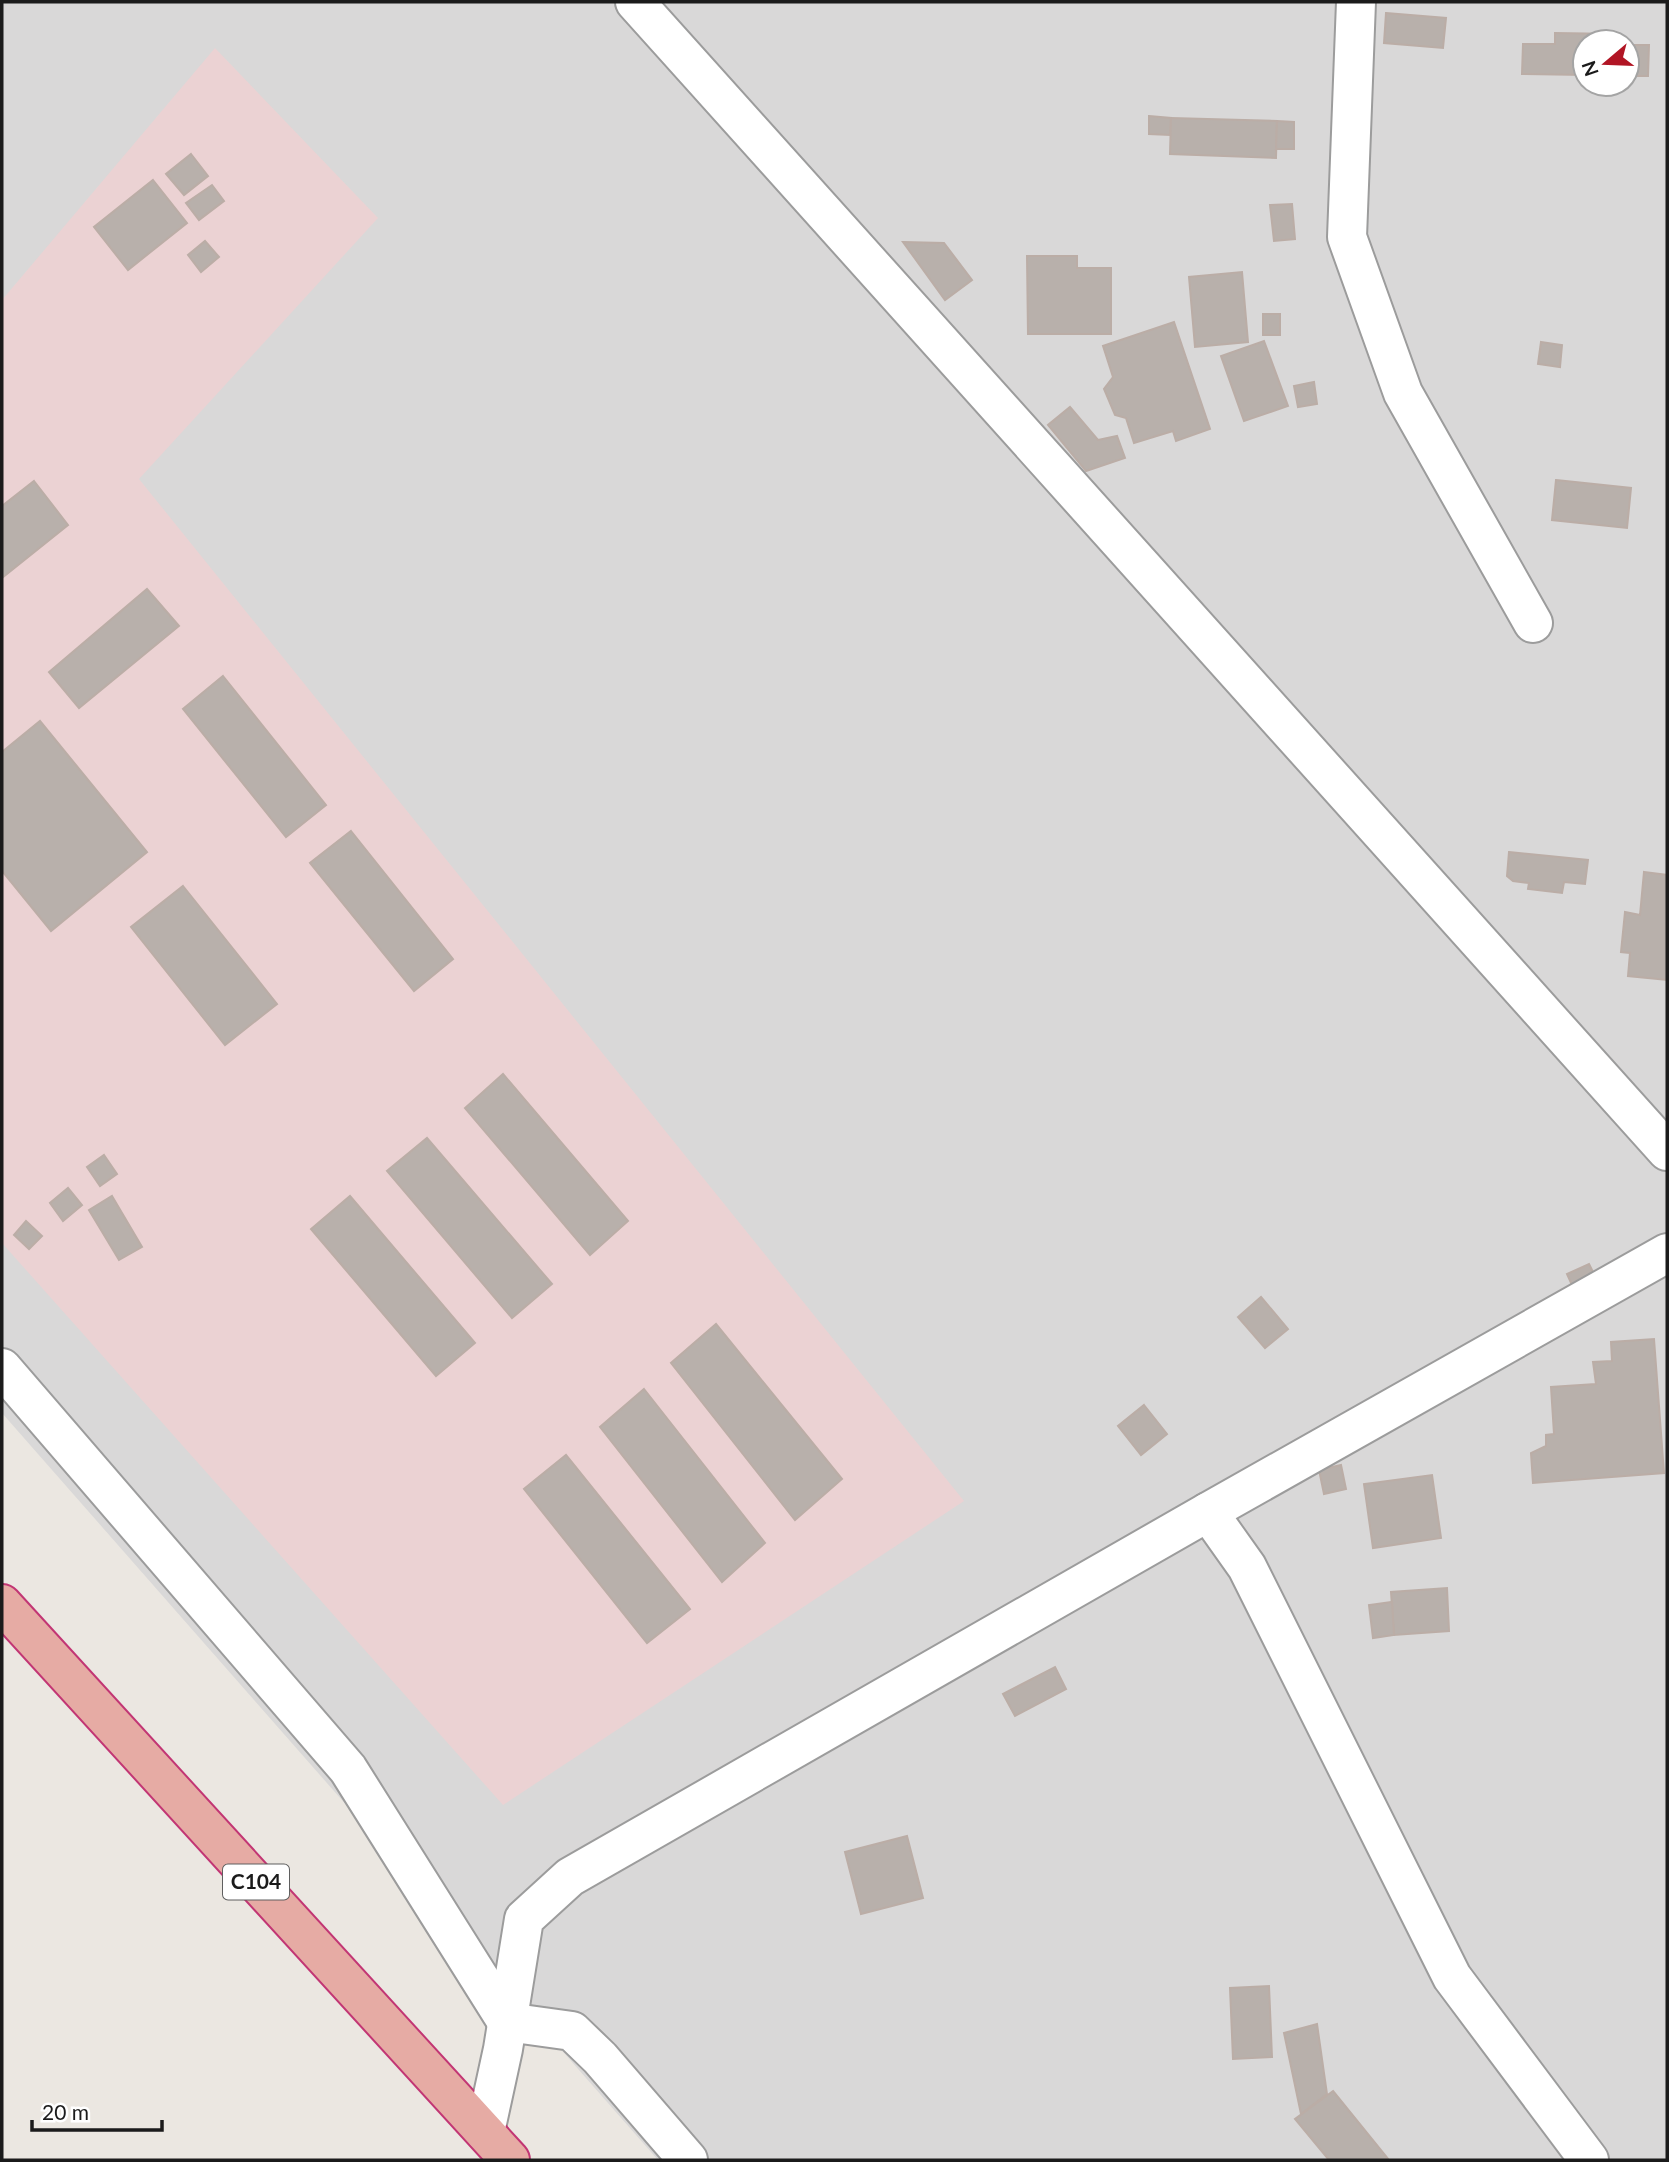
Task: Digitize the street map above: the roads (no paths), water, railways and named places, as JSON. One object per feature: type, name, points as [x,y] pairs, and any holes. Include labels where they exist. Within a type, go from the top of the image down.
[{"type":"highway","name":"C104","points":[[2,1604],[498,2146]]},
{"type":"street","points":[[635,2],[1667,1150]]},
{"type":"street","points":[[1356,2],[1347,237],[1403,393],[1533,623]]},
{"type":"street","points":[[498,2146],[508,2022],[524,1919],[570,1877],[1667,1253]]},
{"type":"street","points":[[2,1368],[348,1769],[508,2022],[572,2031],[600,2058],[688,2160]]},
{"type":"street","points":[[1208,1512],[1247,1567],[1452,1977],[1589,2160]]}]
